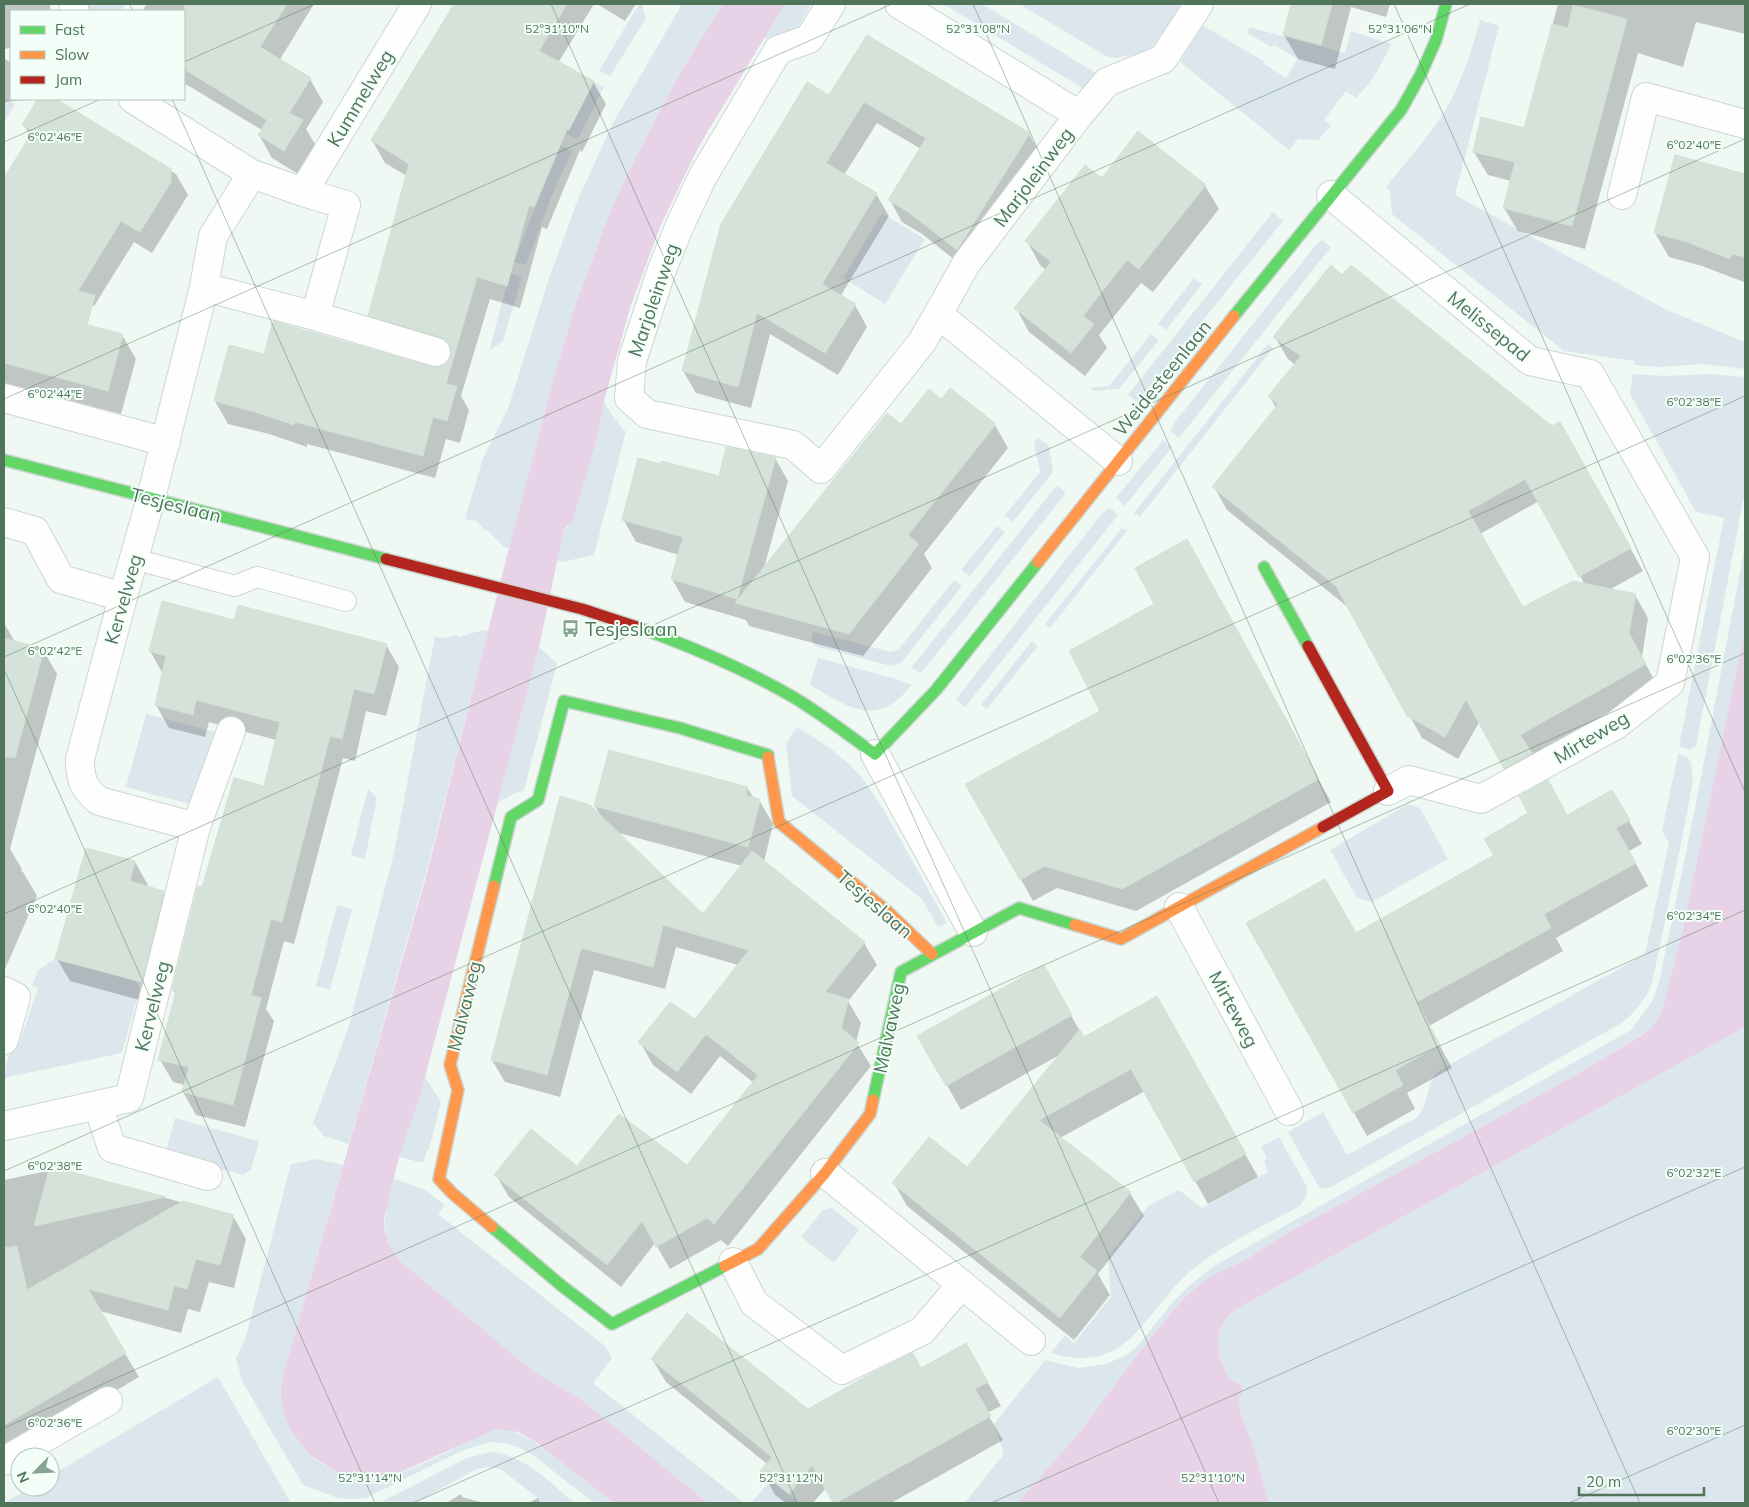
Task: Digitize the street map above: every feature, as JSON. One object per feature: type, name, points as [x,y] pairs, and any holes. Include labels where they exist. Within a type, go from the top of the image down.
[{"type":"street","name":"Kummelweg","points":[[303,192],[417,4]]},
{"type":"street","name":"Marjoleinweg","points":[[831,4],[809,39],[778,50],[703,176],[680,224],[658,281],[632,361],[629,398],[647,414],[793,445],[821,469],[922,342],[966,264],[1079,115],[1107,82],[1163,59],[1199,4]]},
{"type":"street","name":"Marjoleinweg","points":[[899,4],[1079,115]]},
{"type":"street","name":"Weidesteenlaan","points":[[875,754],[936,690],[1401,110],[1420,76],[1436,40],[1446,4]]},
{"type":"street","points":[[1622,195],[1646,97],[1745,124]]},
{"type":"street","points":[[135,100],[252,174],[346,205],[316,316]]},
{"type":"street","points":[[152,498],[204,287],[213,236],[252,174]]},
{"type":"street","name":"Melissepad","points":[[1331,195],[1530,361],[1590,374],[1695,557]]},
{"type":"street","points":[[204,287],[316,316],[436,352]]},
{"type":"street","points":[[938,314],[1118,461]]},
{"type":"street","points":[[4,398],[166,442]]},
{"type":"street","name":"Tesjeslaan","points":[[4,460],[582,609],[652,632],[711,655],[788,694],[817,712],[875,754]]},
{"type":"street","name":"Kervelweg","points":[[152,498],[123,597],[80,759],[80,776],[89,794],[99,801],[196,827]]},
{"type":"street","points":[[4,522],[35,531],[61,579],[123,597]]},
{"type":"street","name":"Mirteweg","points":[[973,932],[1019,908],[1121,939],[1409,780],[1481,799],[1616,725],[1670,683],[1695,557]]},
{"type":"street","points":[[1264,567],[1388,791]]},
{"type":"street","name":"Tesjeslaan","points":[[564,701],[680,728],[768,755],[778,822],[888,912],[932,954]]},
{"type":"street","name":"Malvaweg","points":[[564,701],[538,800],[511,817],[450,1065],[458,1090],[439,1179],[452,1193],[547,1273],[612,1324],[758,1249],[826,1173],[870,1114],[901,972],[973,932]]},
{"type":"street","name":"Kervelweg","points":[[98,1106],[129,1098],[196,827],[231,731]]},
{"type":"street","points":[[875,754],[973,932]]},
{"type":"street","name":"Mirteweg","points":[[1179,907],[1289,1111]]},
{"type":"street","points":[[4,991],[16,997],[4,1040]]},
{"type":"street","points":[[4,1126],[98,1106],[112,1148],[208,1176]]},
{"type":"street","points":[[826,1173],[1031,1341]]},
{"type":"street","points":[[733,1262],[754,1303],[842,1370],[922,1331],[961,1285]]},
{"type":"street","points":[[4,1461],[108,1402]]},
{"type":"lane","points":[[134,559],[235,586],[257,577],[346,601]]},
{"type":"shaded area","points":[[89,4],[125,4],[121,10],[85,10]]},
{"type":"shaded area","points":[[639,4],[642,4],[646,18],[610,76],[599,71]]},
{"type":"shaded area","points":[[682,4],[723,4],[681,71],[609,215],[575,306],[554,377],[509,548],[504,547],[476,521],[465,519],[483,458],[508,409],[548,281],[578,199],[613,123]]},
{"type":"shaded area","points":[[723,4],[785,4],[699,146],[660,227],[631,305],[604,401],[598,435],[572,524],[564,529],[539,647],[420,1096],[399,1157],[384,1219],[389,1244],[400,1261],[533,1371],[582,1400],[708,1503],[614,1503],[536,1442],[518,1432],[496,1429],[401,1472],[370,1477],[356,1477],[344,1474],[333,1470],[309,1454],[294,1435],[282,1406],[283,1375],[426,877],[509,548],[554,377],[575,306],[609,215],[629,171],[681,71]]},
{"type":"shaded area","points":[[785,4],[811,4],[794,35],[785,34],[763,39]]},
{"type":"shaded area","points":[[943,4],[982,4],[1096,73],[1086,90]]},
{"type":"shaded area","points":[[1019,4],[1181,4],[1166,29],[1147,52],[1115,58],[1108,57]]},
{"type":"shaded area","points":[[1480,20],[1499,26],[1455,195],[1665,309],[1745,342],[1745,369],[1704,364],[1660,367],[1634,365],[1634,361],[1564,351],[1392,214],[1390,191],[1386,187],[1443,114],[1465,68]]},
{"type":"shaded area","points":[[1202,25],[1264,61],[1263,63],[1286,78],[1298,59],[1274,45],[1272,47],[1248,34],[1249,27],[1345,53],[1351,31],[1392,44],[1372,80],[1356,98],[1346,91],[1324,120],[1331,126],[1318,140],[1298,139],[1289,150],[1180,62]]},
{"type":"shaded area","points":[[593,81],[604,87],[578,139],[566,134]]},
{"type":"shaded area","points":[[4,97],[15,104],[4,122]]},
{"type":"shaded area","points":[[561,145],[572,151],[552,195],[526,265],[514,262],[531,218]]},
{"type":"shaded area","points":[[1273,212],[1283,221],[1137,402],[1128,395]]},
{"type":"shaded area","points":[[882,213],[925,239],[885,304],[843,278]]},
{"type":"shaded area","points":[[1322,240],[1331,247],[1179,438],[1170,431],[1175,422],[1315,246]]},
{"type":"shaded area","points":[[510,273],[522,277],[503,341],[489,351]]},
{"type":"shaded area","points":[[1194,278],[1202,284],[1166,330],[1158,324]]},
{"type":"shaded area","points":[[1151,334],[1159,340],[1119,389],[1094,391],[1089,388],[1109,386]]},
{"type":"shaded area","points":[[1268,344],[1273,348],[1140,517],[1134,513]]},
{"type":"shaded area","points":[[1633,374],[1666,376],[1710,374],[1745,377],[1745,491],[1696,746],[1690,750],[1679,746],[1724,518],[1696,512],[1630,394]]},
{"type":"shaded area","points":[[604,401],[615,420],[626,431],[594,555],[562,562],[556,560],[564,529],[572,524],[598,435]]},
{"type":"shaded area","points":[[1038,438],[1049,446],[1053,472],[1013,522],[1005,515],[1040,472],[1034,443]]},
{"type":"shaded area","points":[[1163,440],[1172,447],[1125,506],[1116,498]]},
{"type":"shaded area","points":[[1057,485],[1066,493],[921,673],[911,668]]},
{"type":"shaded area","points":[[1109,507],[1118,515],[965,707],[956,699]]},
{"type":"shaded area","points":[[997,526],[1005,532],[970,576],[961,570]]},
{"type":"shaded area","points":[[1122,528],[1127,531],[1050,628],[1045,624]]},
{"type":"shaded area","points":[[1745,546],[1745,630],[1682,933],[1662,1011],[1657,1021],[1641,1035],[1569,1079],[1282,1236],[1247,1259],[1215,1274],[1201,1283],[1174,1309],[1133,1360],[1079,1433],[1017,1503],[962,1503],[967,1500],[1004,1454],[994,1424],[1045,1360],[1078,1368],[1106,1364],[1125,1356],[1136,1348],[1172,1303],[1189,1286],[1214,1266],[1631,1030],[1652,1002],[1659,982],[1694,814]]},
{"type":"shaded area","points":[[954,580],[962,586],[901,663],[891,666],[815,646],[811,639],[813,632],[891,652],[899,649]]},
{"type":"shaded area","points":[[483,630],[488,631],[425,877],[349,1144],[324,1136],[313,1123],[348,1029],[394,853],[435,636],[442,638],[457,635],[459,637]]},
{"type":"shaded area","points":[[1745,630],[1745,1027],[1235,1310],[1227,1318],[1219,1334],[1218,1343],[1221,1360],[1230,1379],[1241,1385],[1243,1391],[1239,1399],[1241,1416],[1252,1442],[1269,1503],[1017,1503],[1079,1433],[1133,1360],[1174,1309],[1201,1283],[1215,1274],[1247,1259],[1282,1236],[1569,1079],[1642,1035],[1657,1021],[1662,1011],[1682,933]]},
{"type":"shaded area","points":[[1032,641],[1038,646],[987,709],[981,705]]},
{"type":"shaded area","points":[[539,647],[557,663],[524,790],[498,802]]},
{"type":"shaded area","points":[[818,658],[912,685],[898,699],[885,708],[863,710],[852,707],[841,703],[810,685]]},
{"type":"shaded area","points":[[146,714],[215,732],[196,806],[126,787]]},
{"type":"shaded area","points":[[797,727],[831,749],[863,779],[882,807],[947,923],[938,927],[922,899],[792,796],[786,744]]},
{"type":"shaded area","points":[[1678,754],[1686,756],[1691,762],[1693,780],[1652,984],[1638,1007],[1618,1025],[1331,1187],[1321,1189],[1288,1132],[1323,1112],[1347,1155],[1416,1118],[1424,1107],[1432,1080],[1440,1070],[1645,954],[1669,843],[1662,831]]},
{"type":"shaded area","points":[[368,788],[377,798],[365,859],[351,855]]},
{"type":"shaded area","points":[[1408,804],[1420,808],[1448,859],[1372,902],[1357,898],[1330,850]]},
{"type":"shaded area","points":[[337,905],[352,909],[330,990],[316,986]]},
{"type":"shaded area","points":[[55,959],[136,981],[140,988],[122,1053],[4,1078],[13,1042],[19,1043],[38,988],[32,986],[38,970]]},
{"type":"shaded area","points":[[1745,1027],[1745,1503],[1269,1503],[1252,1442],[1241,1416],[1239,1399],[1243,1391],[1241,1385],[1230,1379],[1219,1351],[1219,1334],[1222,1326],[1235,1310]]},
{"type":"shaded area","points":[[425,1077],[441,1102],[429,1150],[427,1150],[423,1163],[399,1157]]},
{"type":"shaded area","points":[[175,1118],[258,1141],[251,1170],[243,1175],[165,1154]]},
{"type":"shaded area","points":[[1279,1137],[1306,1185],[1307,1194],[1300,1206],[1235,1241],[1198,1265],[1180,1281],[1135,1333],[1120,1347],[1101,1355],[1079,1358],[1051,1353],[1065,1335],[1074,1343],[1111,1297],[1108,1257],[1148,1206],[1179,1190],[1202,1208],[1268,1172],[1264,1161],[1267,1158],[1261,1147]]},
{"type":"shaded area","points":[[317,1159],[343,1165],[283,1375],[282,1395],[285,1415],[298,1441],[313,1457],[331,1469],[351,1475],[373,1476],[401,1473],[497,1429],[510,1431],[541,1446],[614,1503],[594,1503],[533,1455],[505,1443],[489,1442],[461,1451],[366,1498],[338,1498],[303,1485],[243,1383],[236,1358],[245,1340],[291,1164]]},
{"type":"shaded area","points":[[393,1178],[425,1190],[445,1205],[438,1214],[605,1346],[612,1358],[593,1383],[744,1503],[708,1503],[582,1400],[533,1371],[400,1261],[388,1240],[385,1221]]},
{"type":"shaded area","points":[[832,1208],[859,1230],[834,1263],[801,1237],[823,1210]]},
{"type":"shaded area","points":[[218,1377],[291,1503],[4,1503],[14,1497],[60,1497],[60,1470]]},
{"type":"shaded area","points":[[491,1452],[515,1458],[526,1464],[575,1503],[544,1503],[502,1470],[490,1467],[477,1469],[415,1503],[379,1503],[467,1458]]},
{"type":"shaded area","points":[[771,1480],[799,1503],[751,1503]]},
{"type":"building","points":[[184,4],[287,4],[260,47],[311,78],[289,113],[303,120],[284,151],[258,135],[267,120],[185,70]]},
{"type":"building","points":[[454,4],[567,4],[539,51],[594,81],[569,130],[567,129],[534,207],[529,205],[507,286],[477,277],[446,384],[457,386],[447,421],[433,417],[423,456],[295,422],[294,425],[214,401],[229,345],[264,354],[273,321],[432,367],[440,367],[446,364],[451,357],[451,348],[448,342],[441,337],[368,316],[409,164],[371,140]]},
{"type":"building","points":[[1291,4],[1332,4],[1321,45],[1283,35]]},
{"type":"building","points":[[1573,5],[1627,19],[1572,226],[1503,208],[1515,162],[1473,152],[1481,117],[1524,128],[1552,24],[1568,28]]},
{"type":"building","points":[[867,35],[1030,133],[957,250],[908,212],[888,200],[926,138],[864,102],[826,163],[877,193],[822,284],[856,304],[825,353],[757,313],[738,387],[682,371],[721,224],[807,82],[829,95]]},
{"type":"building","points":[[37,100],[58,100],[171,169],[171,182],[140,232],[121,221],[78,291],[95,295],[87,325],[123,334],[108,391],[4,363],[4,178],[33,131],[22,125]]},
{"type":"building","points":[[1138,131],[1206,185],[1139,269],[1127,260],[1083,316],[1094,324],[1071,353],[1014,308],[1051,262],[1025,241],[1085,165],[1102,178]]},
{"type":"building","points":[[1675,155],[1745,174],[1745,257],[1732,254],[1730,259],[1687,242],[1654,233]]},
{"type":"building","points":[[1331,265],[1342,275],[1351,265],[1552,426],[1560,422],[1631,548],[1579,577],[1525,479],[1468,511],[1523,607],[1573,581],[1636,594],[1629,633],[1646,664],[1520,735],[1532,753],[1504,769],[1466,699],[1445,737],[1407,716],[1336,586],[1212,487],[1278,404],[1268,396],[1301,356],[1273,337]]},
{"type":"building","points":[[950,388],[996,424],[908,535],[919,544],[849,634],[735,603],[887,413],[901,424],[929,389],[941,399]]},
{"type":"building","points":[[726,447],[776,457],[737,599],[671,579],[683,537],[622,520],[638,458],[661,464],[661,461],[719,476]]},
{"type":"building","points":[[1187,539],[1319,779],[1122,889],[1044,866],[1020,880],[965,784],[1100,711],[1069,651],[1154,604],[1135,568]]},
{"type":"building","points":[[162,601],[234,620],[238,605],[387,644],[374,694],[354,689],[342,739],[330,736],[282,922],[271,919],[251,995],[261,998],[233,1105],[182,1092],[189,1067],[158,1060],[176,991],[172,990],[198,886],[202,887],[234,778],[264,786],[280,722],[196,700],[193,715],[155,705],[166,656],[149,651]]},
{"type":"building","points":[[4,638],[44,649],[15,758],[4,756]]},
{"type":"building","points":[[609,750],[748,787],[746,795],[759,799],[760,802],[748,847],[594,806]]},
{"type":"building","points":[[1548,780],[1567,815],[1612,790],[1630,820],[1616,828],[1636,863],[1544,914],[1551,928],[1417,1002],[1440,1045],[1395,1070],[1403,1085],[1353,1113],[1246,923],[1325,879],[1356,933],[1494,855],[1484,839],[1528,813],[1519,796]]},
{"type":"building","points":[[560,796],[590,805],[703,914],[752,851],[865,942],[825,992],[849,999],[841,1028],[859,1043],[760,1167],[714,1224],[707,1218],[656,1247],[642,1221],[607,1265],[494,1175],[531,1129],[577,1166],[619,1114],[687,1165],[758,1075],[706,1034],[677,1072],[638,1042],[670,1002],[695,1019],[749,950],[663,925],[653,967],[581,948],[547,1075],[491,1060]]},
{"type":"building","points":[[86,848],[135,861],[130,881],[164,891],[142,982],[55,959]]},
{"type":"building","points":[[1044,965],[1072,1015],[946,1086],[917,1036]]},
{"type":"building","points":[[1157,996],[1246,1154],[1194,1182],[1131,1069],[1039,1120],[1131,1192],[1080,1257],[1097,1271],[1060,1318],[892,1183],[929,1137],[967,1167],[1080,1029],[1084,1037]]},
{"type":"building","points":[[50,1166],[87,1176],[166,1197],[34,1226]]},
{"type":"building","points":[[183,1201],[234,1215],[220,1265],[196,1259],[187,1289],[174,1286],[168,1310],[88,1289],[126,1353],[4,1425],[4,1248],[17,1246],[27,1290]]},
{"type":"building","points":[[687,1313],[808,1409],[874,1372],[913,1353],[921,1368],[966,1343],[988,1382],[975,1389],[991,1416],[836,1503],[833,1503],[812,1465],[789,1494],[760,1471],[772,1457],[651,1359]]},
{"type":"traffic: fast","points":[[1234,316],[1401,110],[1420,76],[1436,40],[1446,4]]},
{"type":"traffic: fast","points":[[4,460],[386,559]]},
{"type":"traffic: fast","points":[[640,628],[718,659],[775,687],[814,710],[875,754],[936,690],[1038,562]]},
{"type":"traffic: fast","points":[[1264,567],[1308,646]]},
{"type":"traffic: fast","points":[[494,886],[511,817],[538,800],[564,701],[680,728],[768,755],[768,757]]},
{"type":"traffic: fast","points":[[873,1100],[901,972],[1019,908],[1075,925]]},
{"type":"traffic: fast","points":[[492,1227],[562,1286],[612,1324],[725,1266]]},
{"type":"traffic: slow","points":[[1038,562],[1234,316]]},
{"type":"traffic: slow","points":[[768,757],[779,822],[888,912],[932,954]]},
{"type":"traffic: slow","points":[[1075,925],[1121,939],[1323,827]]},
{"type":"traffic: slow","points":[[492,1227],[452,1193],[439,1179],[458,1090],[450,1065],[494,886]]},
{"type":"traffic: slow","points":[[725,1266],[758,1249],[825,1173],[870,1114],[873,1100]]},
{"type":"traffic: jam","points":[[386,559],[582,609],[640,628]]},
{"type":"traffic: jam","points":[[1308,646],[1388,791],[1323,827]]},
{"type":"place","name":"Tesjeslaan","points":[[571,629]]}]
